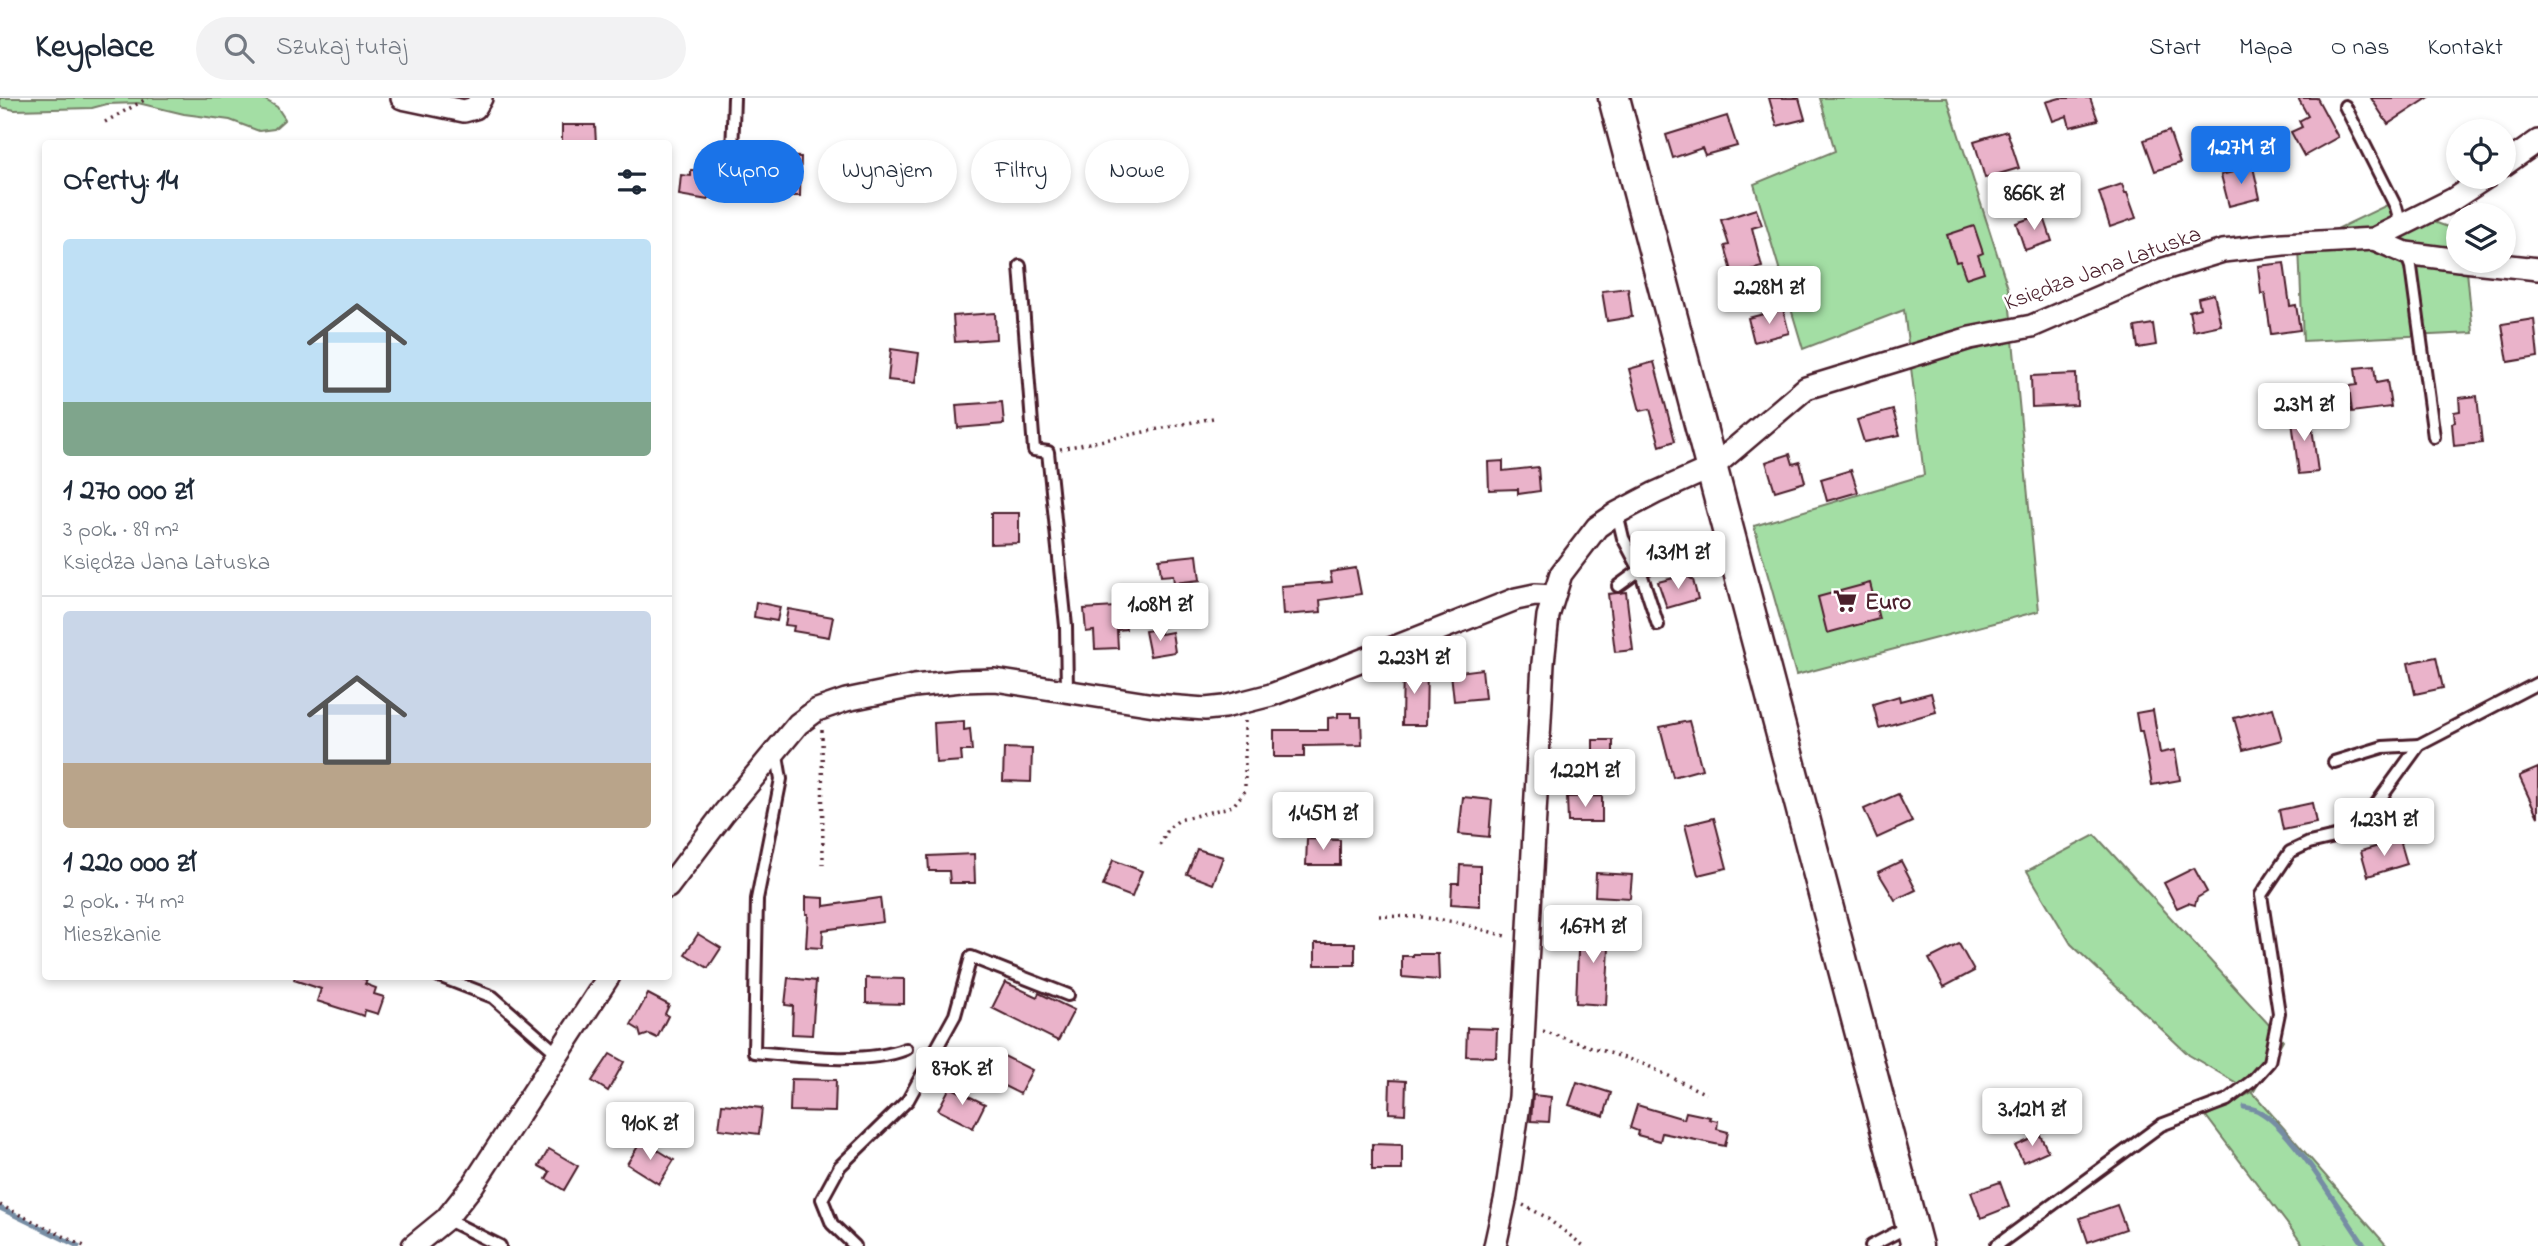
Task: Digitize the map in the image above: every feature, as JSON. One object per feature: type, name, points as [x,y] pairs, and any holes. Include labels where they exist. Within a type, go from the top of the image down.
[{"type":"main road","points":[[1614,98],[1914,1236]]},
{"type":"street","points":[[402,98],[464,111],[475,108],[481,98]]},
{"type":"street","points":[[2516,157],[2538,141]]},
{"type":"street","name":"Księdza Jana Latuska","points":[[1495,1246],[1506,1196],[1520,1097],[1543,663],[1548,616],[1561,574],[1569,560],[1597,527],[1617,513],[1713,467],[1807,388],[1970,338],[2032,326],[2164,269],[2223,251],[2283,244],[2374,239],[2469,189]]},
{"type":"street","points":[[2374,239],[2406,253],[2446,258]]},
{"type":"street","points":[[2516,266],[2538,268]]},
{"type":"street","points":[[672,882],[776,750],[805,718],[817,710],[868,695],[961,681],[995,681],[1179,708],[1205,709],[1245,703],[1332,672],[1516,599],[1535,595],[1553,596]]},
{"type":"street","points":[[413,1246],[446,1219],[473,1185],[606,980]]},
{"type":"lane","points":[[732,140],[734,98]]},
{"type":"lane","points":[[2345,106],[2396,207],[2400,225]]},
{"type":"lane","points":[[2406,253],[2411,267],[2434,437]]},
{"type":"lane","points":[[1020,266],[1034,450],[1048,452],[1066,626],[1067,690]]},
{"type":"lane","points":[[1617,513],[1623,538],[1640,570],[1658,625]]},
{"type":"lane","points":[[1618,586],[1640,570],[1710,553],[1732,540]]},
{"type":"lane","points":[[2334,762],[2383,747],[2419,745],[2538,683]]},
{"type":"lane","points":[[1996,1246],[2161,1125],[2227,1100],[2252,1081],[2269,1062],[2279,1013],[2261,895],[2290,852],[2309,843],[2356,832],[2419,745]]},
{"type":"lane","points":[[776,750],[781,779],[757,899],[754,1052],[821,1057],[890,1055],[906,1048]]},
{"type":"lane","points":[[855,1246],[832,1224],[822,1199],[839,1166],[908,1100],[955,1015],[971,957],[1068,995]]},
{"type":"lane","points":[[449,980],[493,997],[558,1054]]},
{"type":"lane","points":[[446,1219],[500,1246]]},
{"type":"lane","points":[[1871,1246],[1914,1236]]},
{"type":"path","points":[[105,121],[148,98]]},
{"type":"path","points":[[1048,452],[1213,418]]},
{"type":"path","points":[[1160,845],[1169,828],[1179,820],[1233,806],[1245,791],[1245,703]]},
{"type":"path","points":[[817,710],[822,731],[823,864]]},
{"type":"path","points":[[1379,916],[1421,917],[1455,922],[1528,943]]},
{"type":"path","points":[[1524,1025],[1589,1044],[1646,1065],[1706,1094]]},
{"type":"path","points":[[1506,1196],[1544,1216],[1584,1246]]},
{"type":"path","points":[[0,1205],[84,1246]]},
{"type":"green space","points":[[0,98],[262,98],[277,107],[285,119],[274,129],[259,131],[230,120],[184,114],[138,103],[107,104],[92,108],[15,110],[0,107]]},
{"type":"green space","points":[[1820,98],[1947,98],[2008,288],[2039,611],[1796,675],[1754,526],[1924,475],[1904,310],[1803,349],[1754,184],[1835,151]]},
{"type":"green space","points":[[2387,205],[2446,226],[2446,273],[2467,273],[2473,333],[2303,341],[2299,247]]},
{"type":"green space","points":[[2095,835],[2283,1040],[2253,1093],[2387,1246],[2304,1246],[2206,1116],[2252,1092],[2189,1055],[2071,944],[2027,871]]},
{"type":"building","points":[[1769,98],[1799,98],[1805,119],[1777,126]]},
{"type":"building","points":[[2060,98],[2090,98],[2098,120],[2070,127],[2067,116],[2053,121],[2046,102]]},
{"type":"building","points":[[2298,98],[2317,98],[2338,137],[2304,156],[2291,132],[2302,127],[2299,121],[2308,116]]},
{"type":"building","points":[[2371,98],[2428,98],[2388,124]]},
{"type":"building","points":[[1727,116],[1737,146],[1705,155],[1702,148],[1673,158],[1666,135]]},
{"type":"building","points":[[562,125],[595,125],[596,140],[562,140]]},
{"type":"building","points":[[2007,131],[2019,168],[1985,178],[1974,141]]},
{"type":"building","points":[[2169,131],[2180,163],[2155,171],[2144,140]]},
{"type":"building","points":[[2253,167],[2260,198],[2229,206],[2221,175]]},
{"type":"building","points":[[693,170],[693,197],[679,195],[681,175],[691,176]]},
{"type":"building","points":[[2122,184],[2136,218],[2110,227],[2099,192]]},
{"type":"building","points":[[1756,209],[1762,225],[1752,228],[1762,267],[1733,275],[1725,246],[1729,245],[1721,220]]},
{"type":"building","points":[[2043,214],[2052,241],[2025,250],[2016,223]]},
{"type":"building","points":[[1974,226],[1983,253],[1978,255],[1984,272],[1966,278],[1960,261],[1956,262],[1947,235]]},
{"type":"building","points":[[2284,263],[2290,306],[2296,305],[2300,330],[2271,334],[2265,293],[2261,294],[2258,266]]},
{"type":"building","points":[[1628,288],[1632,317],[1607,321],[1602,291]]},
{"type":"building","points":[[2214,294],[2221,325],[2193,331],[2189,311],[2200,308],[2198,298]]},
{"type":"building","points":[[1783,309],[1789,333],[1754,342],[1748,318]]},
{"type":"building","points":[[995,313],[996,339],[955,342],[953,316]]},
{"type":"building","points":[[2534,319],[2538,357],[2508,362],[2502,324]]},
{"type":"building","points":[[2153,324],[2156,345],[2138,348],[2135,327]]},
{"type":"building","points":[[891,349],[919,353],[915,383],[888,380]]},
{"type":"building","points":[[1654,362],[1675,441],[1660,446],[1650,409],[1640,411],[1629,369]]},
{"type":"building","points":[[2374,366],[2376,383],[2387,381],[2391,407],[2352,412],[2349,386],[2357,385],[2355,368]]},
{"type":"building","points":[[2076,374],[2077,405],[2032,407],[2031,376]]},
{"type":"building","points":[[2477,396],[2482,443],[2454,446],[2452,423],[2455,422],[2454,412],[2460,411],[2459,398]]},
{"type":"building","points":[[1002,402],[1004,424],[958,428],[956,405]]},
{"type":"building","points":[[1893,410],[1900,435],[1864,442],[1857,420]]},
{"type":"building","points":[[2310,412],[2318,472],[2299,474],[2291,414]]},
{"type":"building","points":[[1790,454],[1793,464],[1800,462],[1805,482],[1775,491],[1766,462]]},
{"type":"building","points":[[1503,461],[1503,471],[1538,467],[1540,491],[1518,494],[1518,489],[1489,490],[1488,462]]},
{"type":"building","points":[[1851,470],[1858,492],[1827,501],[1821,479]]},
{"type":"building","points":[[991,513],[1019,513],[1019,543],[991,544]]},
{"type":"building","points":[[1197,555],[1200,580],[1174,583],[1173,575],[1161,576],[1159,559]]},
{"type":"building","points":[[1356,568],[1361,594],[1320,600],[1321,612],[1283,615],[1281,586],[1332,582],[1330,572]]},
{"type":"building","points":[[1685,575],[1693,580],[1698,599],[1667,608],[1658,582]]},
{"type":"building","points":[[1870,583],[1879,619],[1827,633],[1818,597]]},
{"type":"building","points":[[1626,592],[1633,650],[1615,652],[1608,594]]},
{"type":"building","points":[[756,602],[780,607],[777,621],[754,617]]},
{"type":"building","points":[[1115,607],[1115,613],[1125,612],[1126,629],[1117,630],[1118,648],[1095,649],[1094,631],[1086,632],[1084,609]]},
{"type":"building","points":[[788,609],[833,617],[829,637],[793,631],[794,626],[785,625]]},
{"type":"building","points":[[1160,629],[1161,634],[1172,632],[1175,652],[1150,656],[1145,631]]},
{"type":"building","points":[[2436,657],[2443,688],[2415,694],[2408,663]]},
{"type":"building","points":[[1403,666],[1427,667],[1426,725],[1402,725]]},
{"type":"building","points":[[1482,669],[1485,698],[1454,701],[1451,673]]},
{"type":"building","points":[[1931,693],[1936,712],[1879,728],[1873,704],[1899,696],[1900,701]]},
{"type":"building","points":[[2273,708],[2282,740],[2243,750],[2234,718]]},
{"type":"building","points":[[2153,710],[2160,753],[2175,750],[2180,780],[2152,785],[2136,713]]},
{"type":"building","points":[[1338,713],[1352,713],[1352,717],[1361,717],[1362,745],[1304,746],[1304,757],[1274,757],[1274,730],[1328,730],[1328,718],[1338,717]]},
{"type":"building","points":[[964,721],[964,730],[970,729],[972,751],[961,751],[962,761],[936,763],[934,723]]},
{"type":"building","points":[[1689,721],[1702,769],[1673,777],[1660,727]]},
{"type":"building","points":[[1593,740],[1613,740],[1613,773],[1593,773]]},
{"type":"building","points":[[1004,748],[1032,749],[1031,782],[1003,781]]},
{"type":"building","points":[[2538,768],[2538,817],[2519,776]]},
{"type":"building","points":[[1898,794],[1912,822],[1877,838],[1864,809]]},
{"type":"building","points":[[1602,796],[1602,822],[1568,822],[1567,797]]},
{"type":"building","points":[[1463,797],[1492,800],[1489,837],[1459,834]]},
{"type":"building","points":[[2312,803],[2316,823],[2283,830],[2279,810]]},
{"type":"building","points":[[1714,818],[1727,868],[1698,875],[1685,825]]},
{"type":"building","points":[[1307,839],[1340,840],[1340,865],[1306,865]]},
{"type":"building","points":[[2400,840],[2407,864],[2368,876],[2361,851]]},
{"type":"building","points":[[1197,849],[1223,857],[1213,884],[1187,874]]},
{"type":"building","points":[[974,854],[975,883],[950,883],[949,871],[929,871],[928,856]]},
{"type":"building","points":[[1113,860],[1142,871],[1132,897],[1103,886]]},
{"type":"building","points":[[1901,861],[1916,890],[1895,900],[1878,872]]},
{"type":"building","points":[[1460,865],[1480,866],[1480,906],[1451,904],[1452,883],[1459,883]]},
{"type":"building","points":[[2194,868],[2207,892],[2197,898],[2195,905],[2188,903],[2177,908],[2164,883]]},
{"type":"building","points":[[1596,873],[1632,875],[1630,898],[1595,896]]},
{"type":"building","points":[[806,897],[824,898],[824,906],[880,898],[883,922],[823,930],[822,948],[806,947]]},
{"type":"building","points":[[1579,926],[1610,928],[1606,1005],[1576,1003]]},
{"type":"building","points":[[698,934],[721,948],[708,968],[685,954]]},
{"type":"building","points":[[1315,943],[1355,943],[1355,965],[1315,965]]},
{"type":"building","points":[[1959,944],[1974,971],[1944,987],[1929,959]]},
{"type":"building","points":[[1438,954],[1439,980],[1402,977],[1402,956]]},
{"type":"building","points":[[788,978],[816,981],[812,1035],[792,1034],[793,1006],[785,1005]]},
{"type":"building","points":[[866,978],[904,979],[904,1004],[866,1003]]},
{"type":"building","points":[[294,980],[367,980],[365,984],[376,988],[374,994],[384,997],[378,1014],[365,1010],[364,1016],[317,1001],[321,989]]},
{"type":"building","points":[[1005,982],[1037,997],[1039,993],[1074,1010],[1058,1041],[992,1008]]},
{"type":"building","points":[[648,994],[669,1005],[665,1014],[668,1016],[657,1038],[649,1034],[641,1037],[639,1030],[631,1025]]},
{"type":"building","points":[[1467,1028],[1497,1029],[1496,1057],[1466,1056]]},
{"type":"building","points":[[610,1054],[624,1062],[608,1091],[592,1081]]},
{"type":"building","points":[[1002,1055],[1032,1070],[1020,1094],[990,1079]]},
{"type":"building","points":[[791,1079],[836,1080],[835,1112],[790,1111]]},
{"type":"building","points":[[1390,1080],[1406,1081],[1405,1114],[1389,1113]]},
{"type":"building","points":[[1577,1082],[1611,1093],[1604,1116],[1569,1105]]},
{"type":"building","points":[[950,1087],[985,1104],[973,1128],[938,1110]]},
{"type":"building","points":[[1533,1095],[1551,1097],[1549,1122],[1531,1121]]},
{"type":"building","points":[[722,1104],[762,1108],[759,1134],[719,1129]]},
{"type":"building","points":[[1637,1105],[1684,1119],[1686,1112],[1710,1117],[1709,1119],[1718,1121],[1717,1129],[1728,1132],[1725,1146],[1662,1133],[1660,1141],[1637,1135],[1638,1131],[1630,1128]]},
{"type":"building","points":[[2040,1135],[2048,1151],[2023,1162],[2015,1146]]},
{"type":"building","points":[[642,1140],[674,1160],[659,1184],[627,1164]]},
{"type":"building","points":[[1372,1144],[1402,1145],[1402,1170],[1372,1170]]},
{"type":"building","points":[[549,1149],[578,1166],[564,1190],[546,1179],[550,1172],[539,1166]]},
{"type":"building","points":[[2000,1182],[2009,1207],[1981,1218],[1971,1192]]},
{"type":"building","points":[[2117,1205],[2126,1229],[2088,1242],[2080,1218]]},
{"type":"waterway","points":[[2244,1107],[2260,1112],[2287,1136],[2316,1173],[2365,1246]]},
{"type":"waterway","points":[[0,1208],[78,1246]]},
{"type":"place","name":"Euro","points":[[1845,601]]}]
